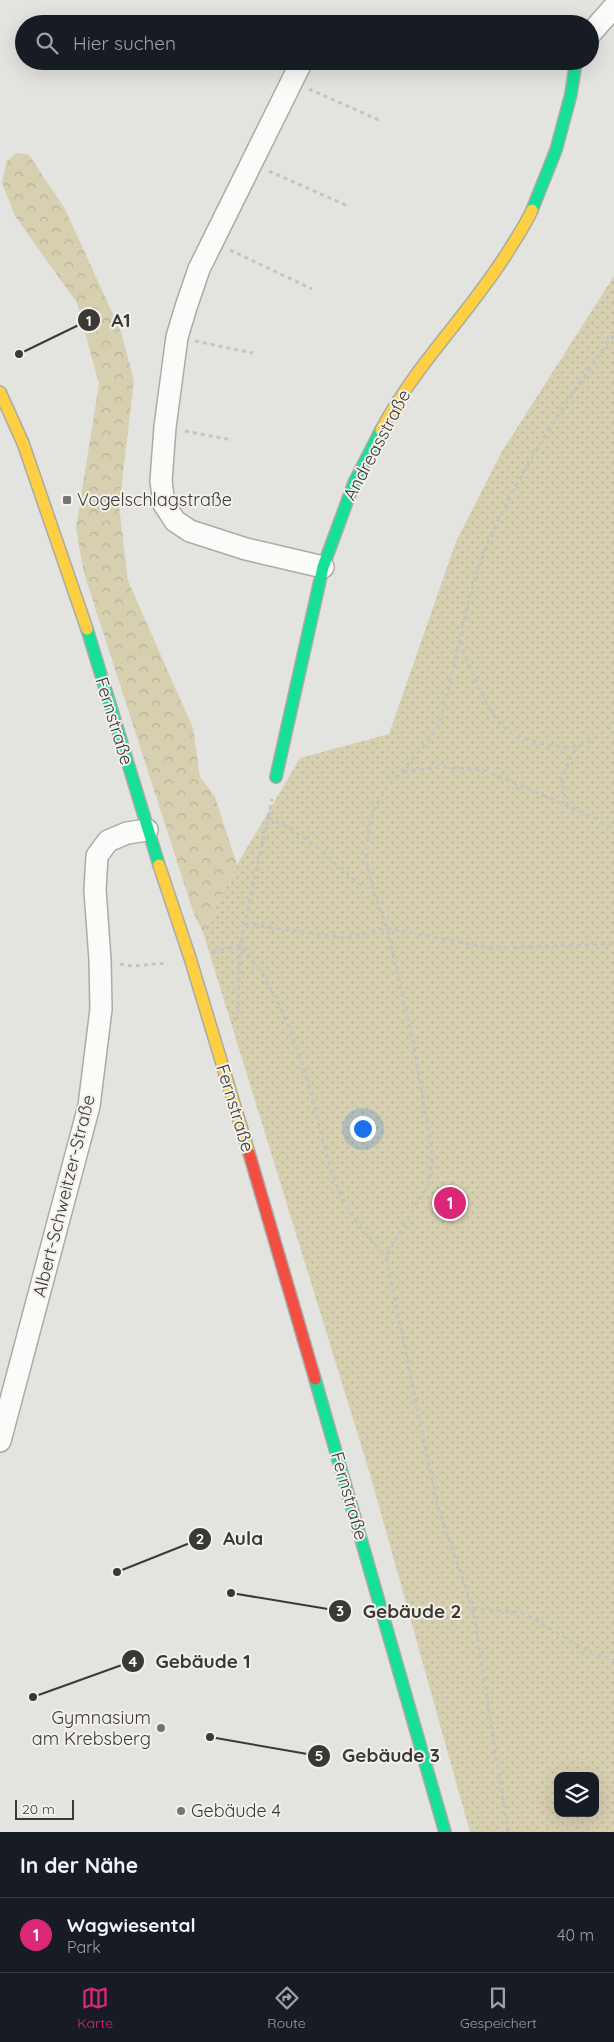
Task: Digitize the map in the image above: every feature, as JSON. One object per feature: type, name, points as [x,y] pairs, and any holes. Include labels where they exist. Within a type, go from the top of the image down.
[{"type":"main road","name":"Andreasstraße","points":[[276,777],[323,567],[354,483],[394,406],[437,346],[491,279],[529,217],[556,150],[571,94],[574,70]]},
{"type":"main road","name":"Fernstraße","points":[[0,392],[23,443],[84,619],[147,830],[190,958],[294,1304],[445,1832]]},
{"type":"street","points":[[599,24],[614,7]]},
{"type":"street","points":[[298,70],[199,269],[178,337],[165,427],[162,481],[164,504],[175,521],[190,531],[246,549],[323,567]]},
{"type":"street","name":"Albert-Schweitzer-Straße","points":[[0,1441],[89,1106],[100,1009],[100,960],[95,890],[97,856],[108,840],[127,833],[147,830]]},
{"type":"path","points":[[292,82],[381,121]]},
{"type":"path","points":[[252,163],[348,206]]},
{"type":"path","points":[[214,242],[312,289]]},
{"type":"path","points":[[386,1256],[430,1182],[432,1151],[413,1041],[388,928],[373,889],[366,858],[369,826],[375,807],[387,788],[439,725],[475,581],[491,534],[555,420],[614,336]]},
{"type":"path","points":[[178,337],[253,352]]},
{"type":"path","points":[[165,427],[232,440]]},
{"type":"path","points":[[460,640],[484,695],[503,726],[531,741],[569,747],[594,740],[614,724]]},
{"type":"path","points":[[568,806],[561,779],[572,754],[581,745]]},
{"type":"path","points":[[402,772],[440,767],[484,770],[597,819],[614,830]]},
{"type":"path","points":[[216,1044],[230,1032],[238,1011],[240,945],[276,777]]},
{"type":"path","points":[[268,818],[286,826],[316,846],[359,884],[373,889]]},
{"type":"path","points":[[245,924],[346,938],[388,928],[490,948],[614,944]]},
{"type":"path","points":[[190,958],[240,945]]},
{"type":"path","points":[[240,945],[252,957],[274,994],[300,1057],[326,1157],[341,1196],[370,1241],[386,1256],[437,1504],[473,1609],[508,1832]]},
{"type":"path","points":[[100,960],[132,966],[162,965]]},
{"type":"path","points":[[473,1609],[520,1612],[592,1653],[614,1660]]},
{"type":"green space","points":[[17,153],[29,155],[65,209],[121,332],[134,381],[119,506],[128,581],[193,728],[200,777],[215,797],[237,865],[203,932],[194,914],[84,573],[76,528],[99,384],[77,303],[15,216],[2,183],[7,161]]},
{"type":"green space","points":[[614,276],[614,1832],[470,1832],[370,1474],[203,932],[237,865],[300,758],[389,734],[456,542],[501,453]]},
{"type":"traffic: fast","points":[[532,210],[556,150],[571,94],[575,70]]},
{"type":"traffic: fast","points":[[276,777],[323,567],[354,483],[381,430]]},
{"type":"traffic: fast","points":[[87,629],[159,865]]},
{"type":"traffic: fast","points":[[315,1379],[445,1832]]},
{"type":"traffic: slow","points":[[381,430],[410,383],[494,273],[532,210]]},
{"type":"traffic: slow","points":[[0,392],[23,443],[87,629]]},
{"type":"traffic: slow","points":[[159,865],[190,958],[249,1153]]},
{"type":"traffic: jam","points":[[249,1153],[315,1379]]},
{"type":"place","name":"A1","points":[[19,354]]},
{"type":"place","name":"Vogelschlagstraße","points":[[67,500]]},
{"type":"place","name":"Wagwiesental","points":[[450,1203]]},
{"type":"place","name":"Aula","points":[[117,1572]]},
{"type":"place","name":"Gebäude 2","points":[[231,1593]]},
{"type":"place","name":"Gebäude 1","points":[[33,1697]]},
{"type":"place","name":"Gymnasium am Krebsberg","points":[[161,1728]]},
{"type":"place","name":"Gebäude 3","points":[[210,1737]]},
{"type":"place","name":"Gebäude 4","points":[[181,1811]]}]
